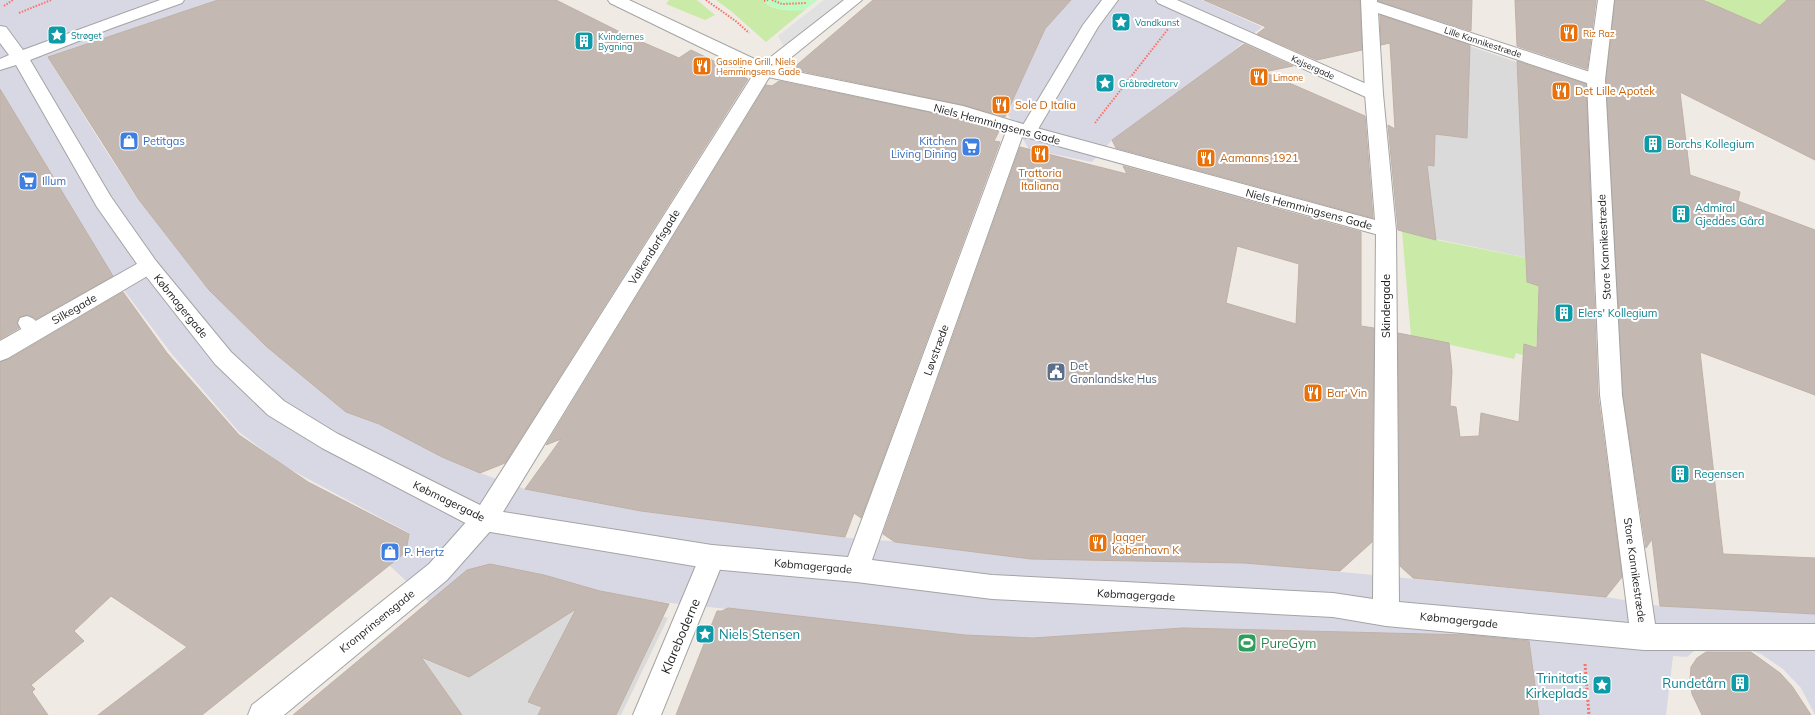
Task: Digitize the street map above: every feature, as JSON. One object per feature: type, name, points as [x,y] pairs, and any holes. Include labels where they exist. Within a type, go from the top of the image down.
[{"type":"street","points":[[0,65],[106,24],[176,0]]},
{"type":"street","name":"Niels Hemmingsens Gade","points":[[616,0],[771,65],[963,112],[1022,131],[1386,230]]},
{"type":"street","name":"Valkendorfsgade","points":[[484,520],[771,65],[854,0]]},
{"type":"street","points":[[1022,131],[1091,25],[1110,0]]},
{"type":"street","points":[[1164,0],[1185,9]]},
{"type":"street","name":"Store Kannikestræde","points":[[1606,0],[1596,80],[1611,395],[1644,637]]},
{"type":"street","name":"Lille Kannikestræde","points":[[1370,2],[1596,80]]},
{"type":"street","name":"Skindergade","points":[[1370,2],[1374,94],[1386,230],[1386,613]]},
{"type":"street","name":"Kejsergade","points":[[1185,9],[1251,40],[1374,94]]},
{"type":"street","name":"Købmagergade","points":[[0,31],[20,58],[104,202],[149,266],[223,358],[276,408],[330,441],[484,520],[712,557],[856,570],[992,587],[1333,605],[1386,613],[1644,637],[1815,637]]},
{"type":"street","name":"Løvstræde","points":[[856,570],[1022,131]]},
{"type":"street","name":"Silkegade","points":[[0,352],[31,327],[149,266]]},
{"type":"street","name":"Kronprinsensgade","points":[[262,715],[438,572],[484,520]]},
{"type":"street","name":"Klareboderne","points":[[647,715],[712,557]]},
{"type":"path","points":[[0,9],[14,0]]},
{"type":"path","points":[[15,14],[51,0]]},
{"type":"path","points":[[706,0],[737,22],[771,65]]},
{"type":"path","points":[[764,1],[768,0]]},
{"type":"path","points":[[772,0],[782,4],[793,5],[806,3],[810,0]]},
{"type":"path","points":[[1078,146],[1185,9]]},
{"type":"path","points":[[1583,631],[1589,715]]},
{"type":"shaded area","points":[[0,0],[218,0],[59,53],[50,61],[139,201],[209,290],[267,347],[346,412],[379,424],[442,457],[480,473],[525,489],[641,511],[866,540],[893,541],[1031,559],[1245,563],[1606,597],[1660,606],[1815,614],[1815,715],[1801,688],[1783,669],[1761,654],[1747,649],[1699,647],[1687,657],[1673,656],[1666,715],[1539,715],[1529,643],[1412,634],[1183,628],[1033,638],[965,635],[662,602],[600,591],[543,575],[429,602],[389,565],[407,552],[409,533],[284,466],[239,432],[171,353],[111,273],[0,89]]},
{"type":"shaded area","points":[[824,0],[845,0],[785,49],[778,36]]},
{"type":"shaded area","name":"Gråbrødretorv","points":[[1071,0],[1202,0],[1262,27],[1227,56],[1112,140],[1092,162],[1029,149],[1007,113],[1045,30]]},
{"type":"shaded area","points":[[1399,22],[1581,84],[1587,95],[1597,284],[1529,265],[1528,258],[1436,239],[1401,229],[1389,26]]},
{"type":"shaded area","points":[[489,568],[668,618],[621,715],[297,715]]},
{"type":"green space","points":[[669,0],[697,0],[715,15],[705,20],[666,4]]},
{"type":"green space","points":[[716,0],[763,0],[767,4],[777,9],[806,9],[766,42],[731,11]]},
{"type":"green space","points":[[763,0],[817,0],[803,10],[791,11],[777,9]]},
{"type":"green space","points":[[1787,0],[1760,25],[1706,1]]},
{"type":"green space","points":[[1402,231],[1436,240],[1527,258],[1539,269],[1536,359],[1516,353],[1514,359],[1411,336]]},
{"type":"building","points":[[218,0],[556,0],[626,35],[679,58],[691,50],[720,64],[718,66],[748,79],[505,463],[480,473],[442,457],[379,424],[346,412],[267,347],[209,290],[139,200],[48,57]]},
{"type":"building","points":[[873,0],[1071,0],[1045,29],[1005,117],[963,105],[792,69]]},
{"type":"building","points":[[1204,0],[1360,0],[1362,50],[1317,60],[1257,34],[1266,27]]},
{"type":"building","points":[[1472,0],[1471,31],[1378,1]]},
{"type":"building","points":[[1515,0],[1596,0],[1587,69],[1517,46]]},
{"type":"building","points":[[1615,0],[1703,0],[1760,25],[1787,0],[1815,0],[1815,160],[1680,92],[1690,175],[1740,192],[1738,201],[1815,230],[1815,395],[1700,352],[1723,554],[1815,558],[1815,614],[1660,606],[1652,539],[1646,548],[1623,395],[1606,80]]},
{"type":"building","points":[[1380,15],[1470,45],[1467,138],[1435,134],[1434,166],[1427,165],[1436,240],[1398,230],[1388,125],[1395,129],[1390,43],[1381,45]]},
{"type":"building","points":[[1244,44],[1293,66],[1264,72],[1365,116],[1373,218],[1116,148],[1112,140]]},
{"type":"building","points":[[1517,61],[1586,84],[1598,395],[1622,577],[1606,597],[1413,578],[1400,566],[1398,333],[1449,343],[1452,371],[1450,406],[1456,407],[1460,437],[1479,436],[1481,413],[1519,422],[1524,344],[1537,348],[1539,286],[1527,282]]},
{"type":"building","points":[[779,81],[961,119],[999,131],[994,141],[1000,142],[861,518],[854,513],[845,537],[641,511],[525,489],[561,439],[546,445],[766,85],[772,86]]},
{"type":"building","name":"Illum","points":[[0,89],[113,276],[36,319],[27,315],[20,317],[17,322],[19,328],[0,339]]},
{"type":"building","points":[[1020,147],[1127,174],[1123,166],[1361,232],[1361,326],[1374,328],[1372,542],[1340,571],[1244,563],[1031,559],[895,542],[883,534]],"holes":[[[1237,246],[1299,264],[1296,324],[1226,303]]]},
{"type":"building","points":[[123,292],[167,353],[239,435],[308,482],[409,534],[406,552],[202,715],[98,715],[187,647],[111,596],[74,631],[84,641],[31,685],[35,689],[32,692],[48,715],[0,715],[0,362],[9,359]]},
{"type":"building","points":[[490,564],[544,575],[600,591],[669,604],[616,715],[538,715],[542,707],[528,702],[576,609],[469,677],[421,657],[462,715],[293,715],[467,570]]},
{"type":"building","points":[[728,608],[965,635],[1033,638],[1183,628],[1468,635],[1529,641],[1539,715],[676,715],[717,611],[722,611]]},
{"type":"building","name":"Rundetårn","points":[[1706,652],[1751,652],[1780,673],[1792,686],[1811,715],[1702,715],[1692,694],[1690,680],[1691,667],[1697,658]]},
{"type":"place","name":"Vandkunst","points":[[1121,22]]},
{"type":"place","name":"Riz Raz","points":[[1569,33]]},
{"type":"place","name":"Strøget","points":[[57,35]]},
{"type":"place","name":"Kvindernes Bygning","points":[[584,41]]},
{"type":"place","name":"Gasoline Grill, Niels Hemmingsens Gade","points":[[702,66]]},
{"type":"place","name":"Limone","points":[[1259,77]]},
{"type":"place","name":"Gråbrødretorv","points":[[1105,83]]},
{"type":"place","name":"Det Lille Apotek","points":[[1561,91]]},
{"type":"place","name":"Sole D Italia","points":[[1001,105]]},
{"type":"place","name":"Petitgas","points":[[129,141]]},
{"type":"place","name":"Borchs Kollegium","points":[[1653,144]]},
{"type":"place","name":"Kitchen Living Dining","points":[[971,147]]},
{"type":"place","name":"Trattoria Italiana","points":[[1040,154]]},
{"type":"place","name":"Aamanns 1921","points":[[1206,158]]},
{"type":"place","name":"Illum","points":[[28,181]]},
{"type":"place","name":"Admiral Gjeddes Gård","points":[[1681,214]]},
{"type":"place","name":"Elers' Kollegium","points":[[1564,313]]},
{"type":"place","name":"Det Grønlandske Hus","points":[[1056,372]]},
{"type":"place","name":"Bar' Vin","points":[[1313,393]]},
{"type":"place","name":"Regensen","points":[[1680,474]]},
{"type":"place","name":"Jagger København K","points":[[1098,543]]},
{"type":"place","name":"P. Hertz","points":[[390,552]]},
{"type":"place","name":"Niels Stensen","points":[[705,634]]},
{"type":"place","name":"PureGym","points":[[1247,643]]},
{"type":"place","name":"Rundetårn","points":[[1740,683]]},
{"type":"place","name":"Trinitatis Kirkeplads","points":[[1602,685]]}]
